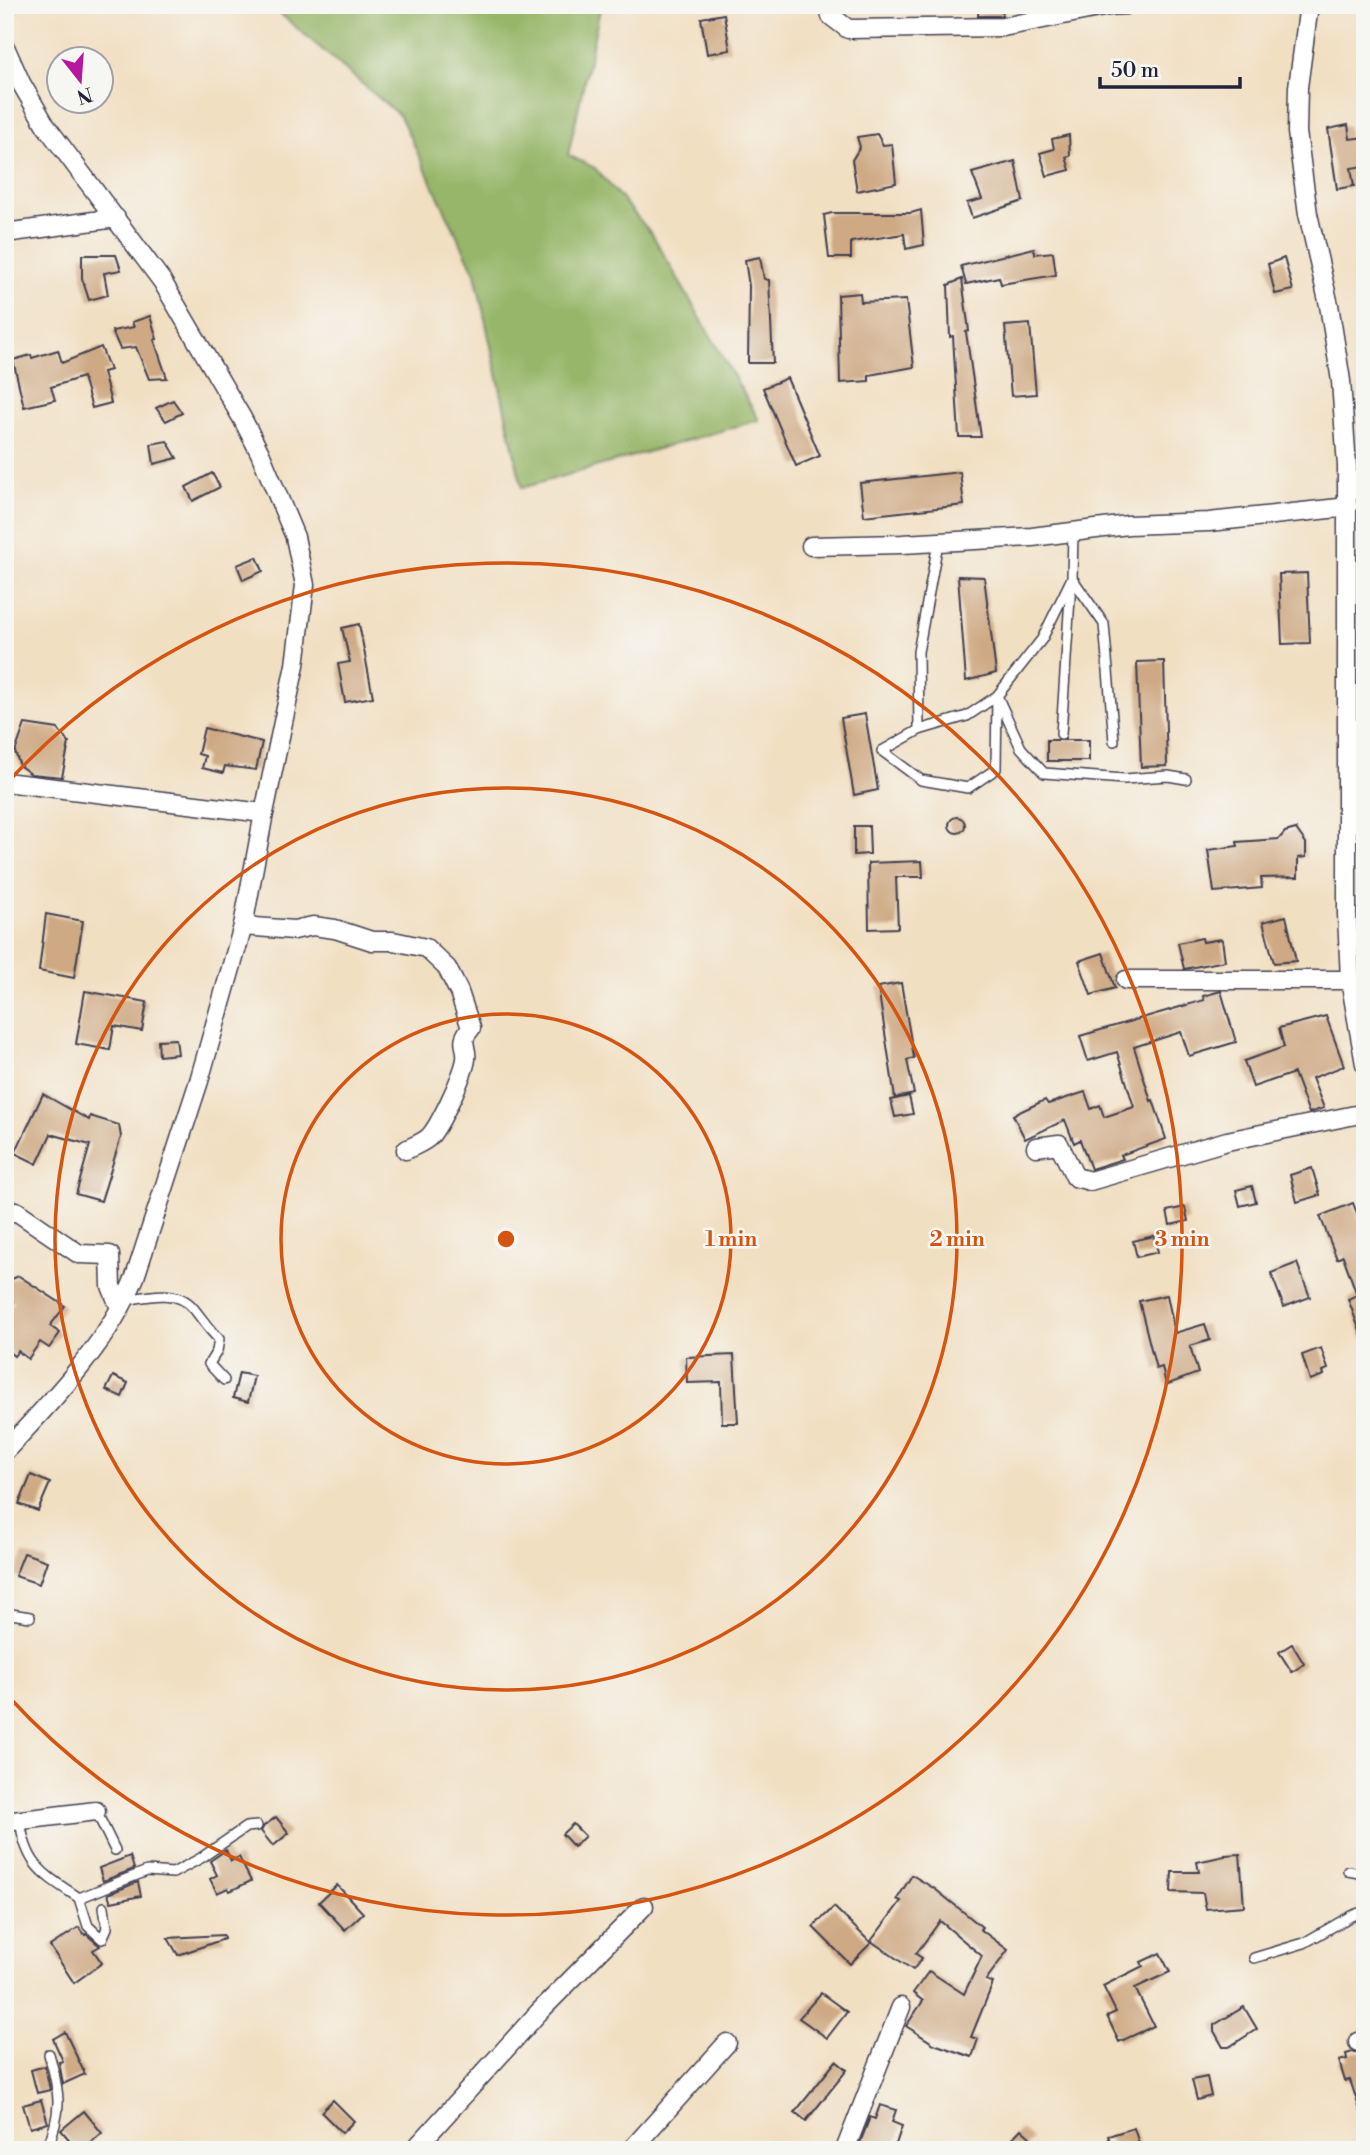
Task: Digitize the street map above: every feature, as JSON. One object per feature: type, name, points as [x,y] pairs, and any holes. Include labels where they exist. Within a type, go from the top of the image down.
[{"type":"street","points":[[828,5],[831,16],[848,29],[1003,27],[1108,6],[1126,5]]},
{"type":"street","points":[[1309,5],[1298,87],[1297,132],[1308,214],[1329,305],[1341,381],[1348,466],[1356,698],[1347,914],[1350,980],[1365,1064]]},
{"type":"street","points":[[5,47],[21,83],[46,126],[162,281],[242,418],[285,510],[300,555],[305,585],[299,641],[243,926],[217,1022],[139,1264],[123,1304],[55,1396],[5,1451]]},
{"type":"street","points":[[5,233],[116,218]]},
{"type":"street","points":[[811,546],[938,542],[1073,533],[1128,525],[1209,522],[1348,507]]},
{"type":"street","points":[[5,782],[264,813]]},
{"type":"street","points":[[243,926],[294,930],[313,926],[355,934],[372,941],[411,943],[426,948],[447,968],[471,1028],[464,1036],[463,1046],[467,1057],[452,1096],[430,1136],[406,1150]]},
{"type":"street","points":[[1126,980],[1350,980]]},
{"type":"street","points":[[1036,1147],[1059,1144],[1075,1177],[1090,1181],[1227,1141],[1365,1113]]},
{"type":"street","points":[[5,1214],[16,1211],[79,1254],[110,1255],[139,1264]]},
{"type":"street","points":[[110,1255],[111,1286],[123,1304]]},
{"type":"street","points":[[13,1821],[96,1811]]},
{"type":"street","points":[[414,2150],[539,2012],[644,1906]]},
{"type":"street","points":[[845,2150],[901,2007]]},
{"type":"street","points":[[631,2150],[727,2043]]},
{"type":"lane","points":[[1061,734],[1073,533]]},
{"type":"lane","points":[[919,730],[918,652],[938,542]]},
{"type":"lane","points":[[997,696],[996,769],[968,788],[921,780],[882,751],[919,730],[967,716],[997,696],[1042,639],[1072,578]]},
{"type":"lane","points":[[1072,578],[1104,624],[1114,741]]},
{"type":"lane","points":[[997,696],[1021,748],[1044,773],[1124,779],[1168,776],[1186,779]]},
{"type":"lane","points":[[123,1304],[156,1294],[174,1296],[193,1306],[206,1327],[219,1339],[217,1351],[209,1364],[225,1381]]},
{"type":"lane","points":[[5,1613],[30,1617]]},
{"type":"lane","points":[[96,1811],[116,1850]]},
{"type":"lane","points":[[13,1821],[34,1863],[52,1880],[79,1898],[88,1926],[102,1939],[107,1928],[104,1907]]},
{"type":"lane","points":[[79,1898],[147,1871],[173,1873],[201,1858],[246,1827],[257,1826]]},
{"type":"lane","points":[[1348,1871],[1365,1874]]},
{"type":"lane","points":[[1254,1958],[1304,1943],[1365,1911]]},
{"type":"lane","points":[[46,2150],[56,2129],[59,2092],[49,2054]]},
{"type":"green space","points":[[270,5],[601,5],[568,155],[595,168],[652,234],[759,420],[522,488],[475,273],[400,116]]},
{"type":"building","points":[[979,5],[1004,5],[1002,16],[978,16]]},
{"type":"building","points":[[724,14],[730,50],[707,54],[701,18]]},
{"type":"building","points":[[1348,125],[1350,139],[1365,137],[1365,166],[1351,168],[1354,186],[1337,189],[1328,129]]},
{"type":"building","points":[[877,134],[883,145],[892,144],[896,183],[857,191],[852,160],[860,147],[857,137]]},
{"type":"building","points":[[1069,135],[1070,156],[1066,157],[1070,170],[1047,176],[1040,153],[1054,149],[1052,139]]},
{"type":"building","points":[[1015,161],[1023,201],[972,218],[967,203],[982,199],[972,173]]},
{"type":"building","points":[[921,210],[924,245],[906,249],[904,234],[851,242],[851,258],[829,258],[824,215],[911,213]]},
{"type":"building","points":[[1034,248],[1035,254],[1053,252],[1056,275],[1001,284],[999,277],[966,284],[961,266]]},
{"type":"building","points":[[82,255],[116,255],[121,270],[104,273],[108,295],[89,300],[82,278]]},
{"type":"building","points":[[760,257],[764,279],[769,280],[773,363],[748,363],[749,286],[745,260]]},
{"type":"building","points":[[1284,258],[1293,290],[1275,294],[1268,264]]},
{"type":"building","points":[[962,279],[969,331],[966,332],[981,437],[959,437],[948,285]]},
{"type":"building","points":[[860,293],[861,302],[906,300],[914,367],[869,375],[869,381],[840,383],[838,295]]},
{"type":"building","points":[[150,316],[157,339],[154,340],[167,378],[149,379],[136,347],[120,349],[112,331],[134,327],[132,322]]},
{"type":"building","points":[[1030,324],[1036,394],[1011,396],[1005,326]]},
{"type":"building","points":[[101,347],[110,370],[103,372],[111,403],[92,408],[83,377],[51,387],[55,400],[24,407],[13,360],[31,355],[32,358],[58,350],[62,363]]},
{"type":"building","points":[[787,378],[820,456],[796,466],[763,388]]},
{"type":"building","points":[[173,400],[182,413],[166,421],[156,408]]},
{"type":"building","points":[[167,441],[177,458],[154,464],[151,444]]},
{"type":"building","points":[[960,472],[964,505],[864,516],[860,483]]},
{"type":"building","points":[[212,473],[220,487],[193,501],[186,487]]},
{"type":"building","points":[[257,557],[263,571],[243,580],[237,565]]},
{"type":"building","points":[[1307,573],[1310,643],[1282,644],[1279,574]]},
{"type":"building","points":[[958,576],[984,577],[996,673],[966,681]]},
{"type":"building","points":[[359,624],[373,697],[345,702],[338,664],[350,662],[342,628]]},
{"type":"building","points":[[1164,661],[1167,766],[1141,767],[1137,662]]},
{"type":"building","points":[[865,714],[878,790],[854,795],[841,718]]},
{"type":"building","points":[[25,724],[58,729],[69,743],[62,777],[31,774],[20,766],[15,752]]},
{"type":"building","points":[[204,728],[262,742],[256,770],[225,766],[223,773],[202,768],[205,756],[198,754]]},
{"type":"building","points":[[1047,740],[1089,740],[1089,761],[1047,761]]},
{"type":"building","points":[[957,817],[963,819],[963,831],[957,833],[951,831],[949,825],[951,819]]},
{"type":"building","points":[[854,826],[869,826],[870,854],[854,855]]},
{"type":"building","points":[[1296,829],[1306,843],[1306,857],[1298,858],[1298,877],[1261,878],[1262,888],[1214,892],[1208,850],[1238,846],[1237,842],[1279,839],[1285,832]]},
{"type":"building","points":[[922,861],[923,877],[896,877],[898,928],[869,929],[868,863]]},
{"type":"building","points":[[46,914],[83,921],[74,978],[39,971]]},
{"type":"building","points":[[1286,916],[1296,961],[1274,963],[1263,922]]},
{"type":"building","points":[[1202,938],[1203,942],[1222,939],[1225,961],[1184,969],[1178,943]]},
{"type":"building","points":[[1103,953],[1115,988],[1091,995],[1079,961]]},
{"type":"building","points":[[901,983],[914,1058],[907,1060],[914,1094],[895,1098],[878,987]]},
{"type":"building","points":[[85,991],[147,1002],[142,1031],[114,1026],[110,1050],[76,1044]]},
{"type":"building","points":[[1221,991],[1236,1042],[1189,1056],[1181,1032],[1134,1047],[1166,1139],[1121,1155],[1123,1159],[1091,1169],[1080,1140],[1074,1143],[1065,1120],[1025,1139],[1013,1115],[1045,1100],[1048,1104],[1085,1092],[1091,1109],[1100,1105],[1104,1117],[1134,1107],[1117,1052],[1088,1061],[1080,1036],[1204,1000],[1203,996]]},
{"type":"building","points":[[1326,1016],[1344,1066],[1312,1078],[1324,1108],[1309,1113],[1294,1073],[1253,1087],[1244,1061],[1284,1047],[1279,1028]]},
{"type":"building","points":[[176,1039],[178,1054],[159,1056],[158,1040]]},
{"type":"building","points":[[43,1094],[89,1120],[90,1116],[119,1125],[121,1137],[101,1201],[76,1194],[90,1145],[51,1134],[37,1164],[15,1153]]},
{"type":"building","points":[[909,1096],[913,1114],[895,1117],[891,1100]]},
{"type":"building","points":[[1312,1168],[1320,1195],[1297,1202],[1290,1175]]},
{"type":"building","points":[[1252,1186],[1256,1202],[1240,1206],[1236,1190]]},
{"type":"building","points":[[1353,1203],[1365,1233],[1365,1339],[1348,1299],[1357,1295],[1343,1256],[1337,1259],[1320,1216]]},
{"type":"building","points":[[1185,1207],[1188,1221],[1170,1225],[1167,1211]]},
{"type":"building","points":[[1154,1236],[1158,1252],[1137,1257],[1133,1241]]},
{"type":"building","points":[[1297,1263],[1310,1297],[1284,1307],[1271,1273]]},
{"type":"building","points":[[19,1276],[65,1306],[50,1326],[60,1333],[49,1348],[40,1342],[28,1359],[18,1351],[14,1356],[5,1349],[5,1314],[14,1302],[7,1293],[7,1281]]},
{"type":"building","points":[[1167,1295],[1175,1333],[1205,1324],[1210,1340],[1190,1346],[1198,1373],[1166,1385],[1162,1367],[1156,1369],[1139,1301]]},
{"type":"building","points":[[1321,1348],[1328,1369],[1323,1371],[1324,1375],[1310,1380],[1302,1355]]},
{"type":"building","points":[[734,1355],[738,1423],[722,1423],[721,1382],[687,1383],[686,1357]]},
{"type":"building","points":[[239,1373],[254,1376],[248,1402],[233,1398]]},
{"type":"building","points":[[113,1376],[128,1383],[122,1397],[106,1390]]},
{"type":"building","points":[[31,1475],[50,1483],[38,1511],[19,1504]]},
{"type":"building","points":[[24,1553],[47,1561],[39,1584],[15,1576]]},
{"type":"building","points":[[1292,1644],[1304,1664],[1292,1672],[1279,1652]]},
{"type":"building","points":[[276,1817],[289,1833],[273,1846],[261,1831]]},
{"type":"building","points":[[573,1824],[585,1836],[574,1847],[562,1834]]},
{"type":"building","points":[[226,1850],[231,1861],[239,1857],[251,1881],[230,1891],[228,1888],[217,1893],[210,1879],[217,1875],[210,1861]]},
{"type":"building","points":[[1240,1854],[1244,1906],[1206,1909],[1203,1893],[1171,1892],[1172,1872],[1199,1872],[1197,1862]]},
{"type":"building","points":[[130,1856],[134,1869],[103,1881],[99,1868]]},
{"type":"building","points":[[912,1875],[935,1889],[1008,1950],[986,1980],[993,1983],[971,2037],[978,2039],[972,2057],[934,2044],[906,2026],[923,2001],[913,1993],[929,1971],[964,1994],[982,1956],[940,1921],[916,1954],[922,1958],[913,1970],[871,1941],[901,1901],[897,1899]]},
{"type":"building","points":[[138,1882],[141,1896],[111,1902],[108,1894]]},
{"type":"building","points":[[337,1885],[363,1913],[345,1930],[319,1902]]},
{"type":"building","points":[[834,1907],[871,1943],[850,1964],[813,1927]]},
{"type":"building","points":[[79,1927],[100,1946],[93,1950],[102,1963],[74,1983],[50,1946]]},
{"type":"building","points":[[223,1935],[224,1939],[178,1955],[168,1938]]},
{"type":"building","points":[[1160,1953],[1170,1972],[1135,1988],[1154,2026],[1119,2042],[1107,2016],[1116,2012],[1103,1986],[1143,1966],[1141,1962]]},
{"type":"building","points":[[821,1993],[847,2012],[827,2038],[799,2018]]},
{"type":"building","points":[[1244,2007],[1257,2029],[1229,2047],[1223,2047],[1214,2031],[1214,2025]]},
{"type":"building","points":[[65,2032],[85,2074],[63,2084],[59,2062],[63,2061],[53,2039]]},
{"type":"building","points":[[1365,2052],[1365,2115],[1362,2116],[1350,2080],[1345,2081],[1339,2061],[1347,2059],[1346,2054]]},
{"type":"building","points":[[836,2061],[847,2070],[806,2121],[795,2112]]},
{"type":"building","points":[[45,2066],[50,2090],[37,2093],[31,2070]]},
{"type":"building","points":[[1207,2077],[1211,2096],[1197,2100],[1192,2080]]},
{"type":"building","points":[[41,2100],[48,2123],[30,2128],[23,2105]]},
{"type":"building","points":[[333,2100],[354,2121],[342,2133],[321,2112]]},
{"type":"building","points":[[880,2105],[896,2110],[892,2122],[902,2126],[894,2150],[864,2150],[866,2145],[860,2143],[870,2117],[875,2119]]},
{"type":"building","points":[[84,2111],[102,2133],[82,2150],[78,2150],[61,2130]]},
{"type":"building","points":[[1134,2128],[1141,2150],[1113,2150],[1108,2136]]},
{"type":"building","points":[[1021,2129],[1032,2139],[1024,2149],[1007,2144]]}]
